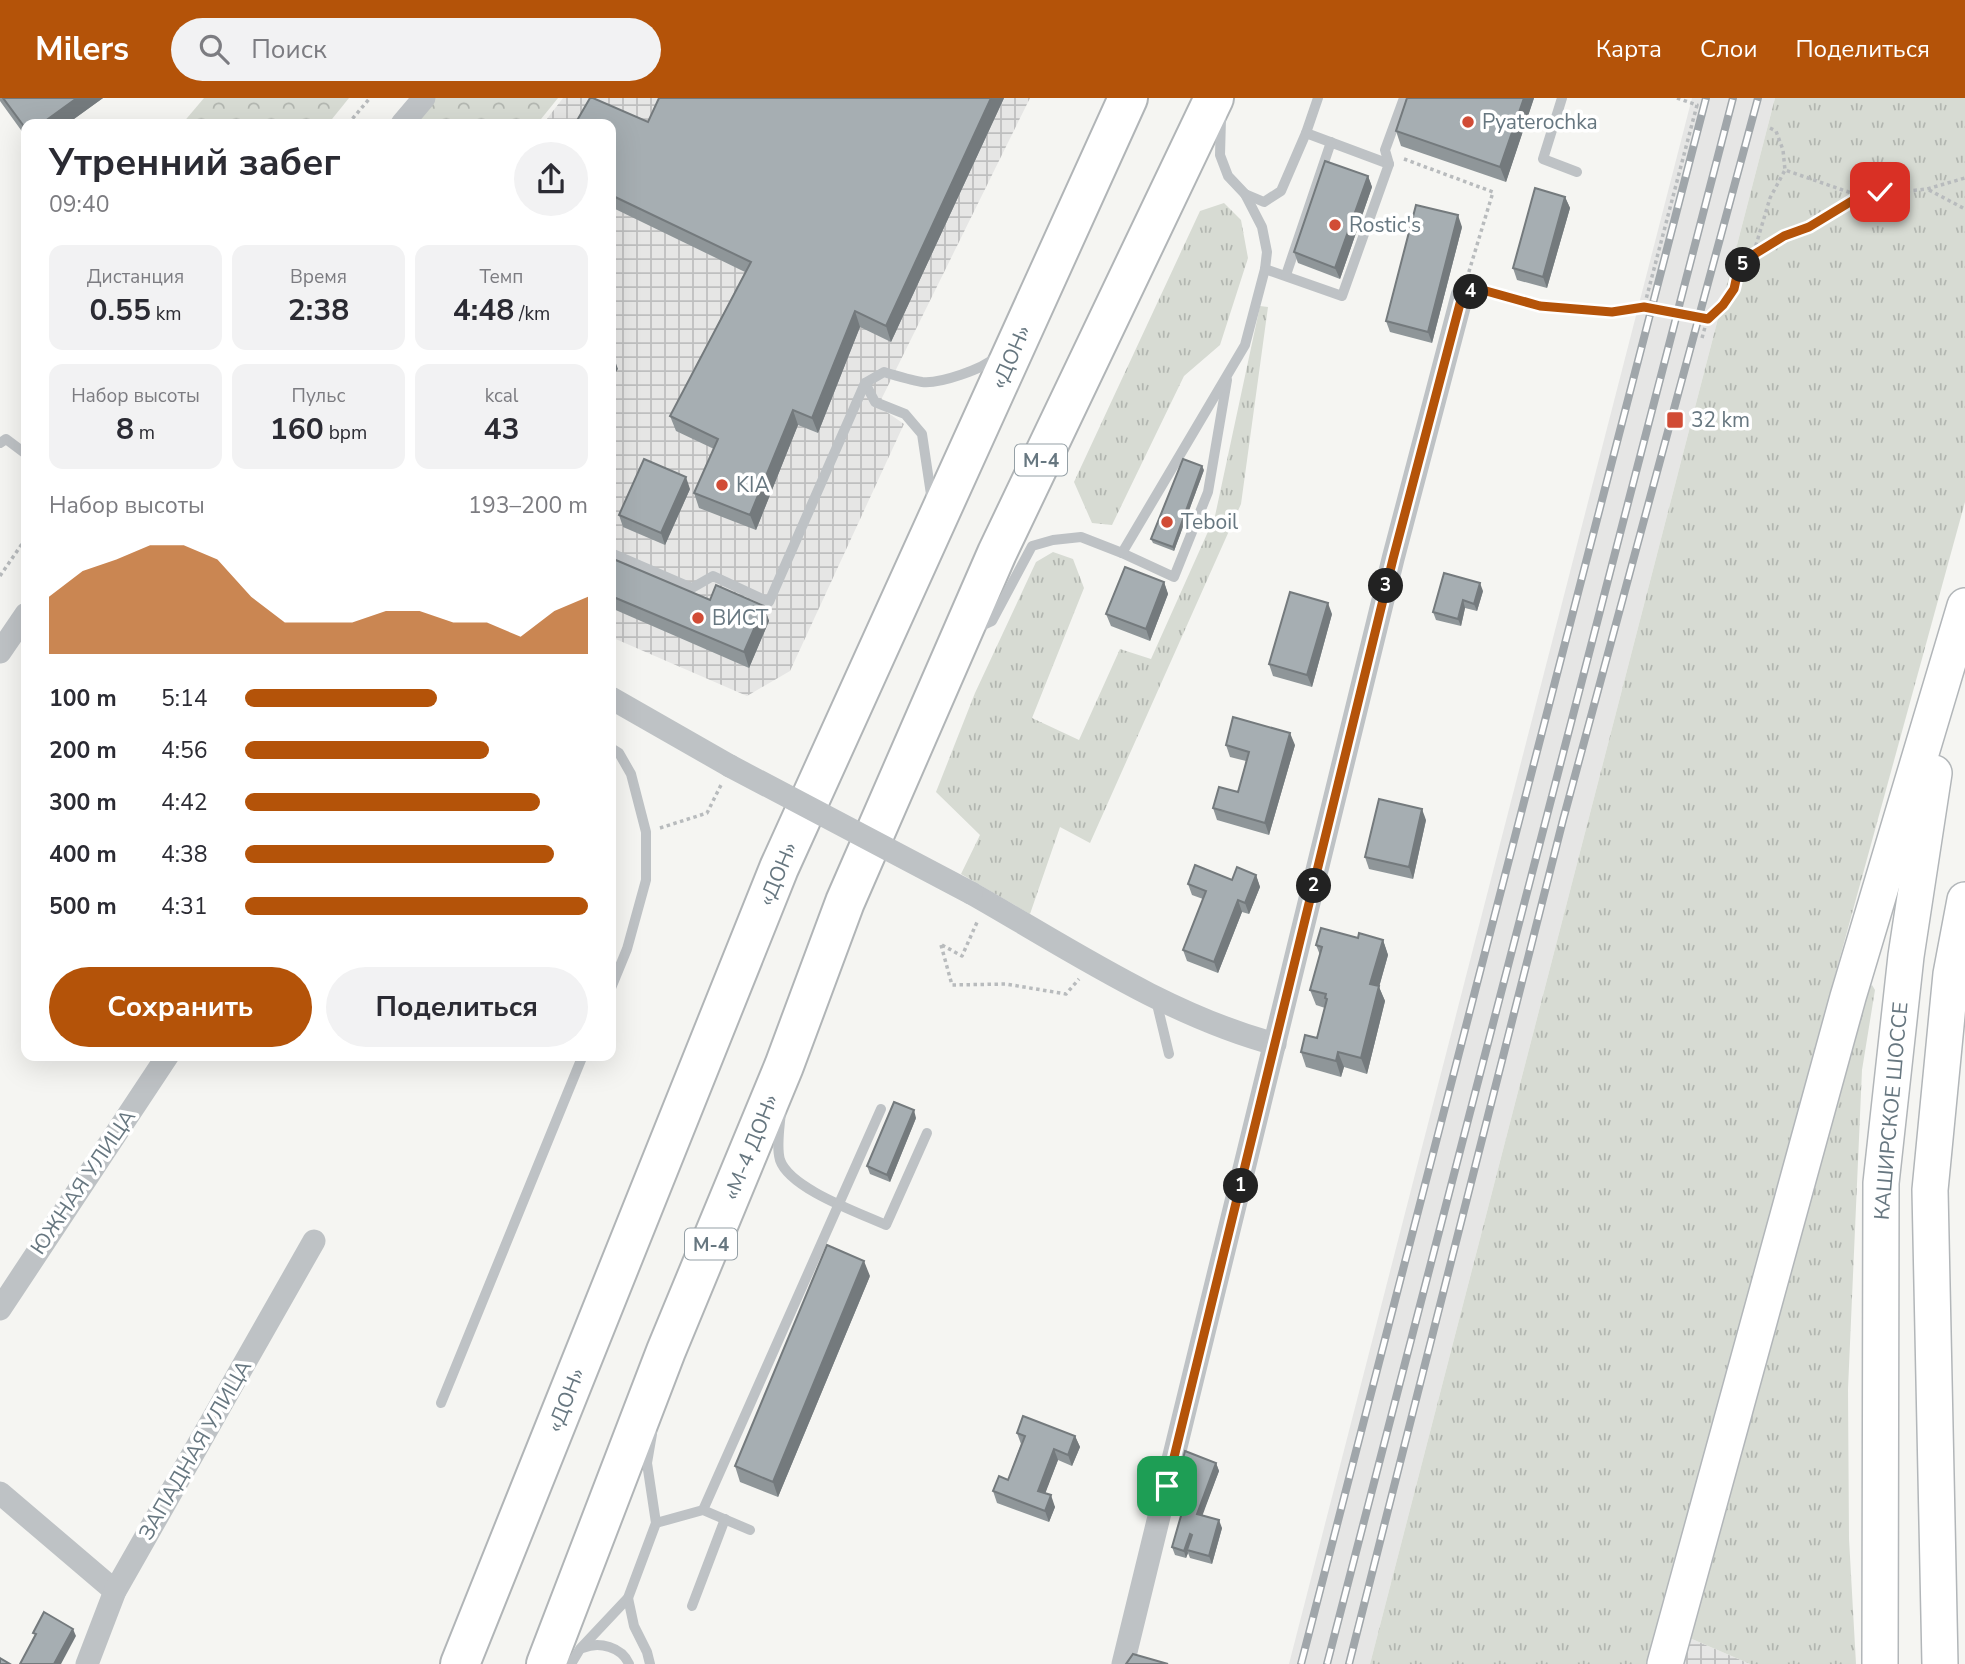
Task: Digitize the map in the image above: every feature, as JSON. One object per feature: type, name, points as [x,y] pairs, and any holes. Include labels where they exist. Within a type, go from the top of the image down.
[{"type":"highway","name":"«ДОН»","points":[[460,1664],[779,868],[1128,98]]},
{"type":"highway","name":"М-4","points":[[961,635],[997,552],[1214,98]]},
{"type":"highway","name":"«М-4 ДОН»","points":[[546,1664],[666,1351],[784,1066],[845,902],[961,635]]},
{"type":"main road","points":[[1665,1664],[1848,997],[1965,606]]},
{"type":"main road","name":"КАШИРСКОЕ ШОССЕ","points":[[1881,1664],[1881,1183],[1906,956],[1954,645]]},
{"type":"main road","points":[[1940,1664],[1930,1190],[1965,901]]},
{"type":"street","points":[[406,119],[424,98]]},
{"type":"street","points":[[1123,1664],[1393,559],[1462,296]]},
{"type":"street","points":[[0,652],[21,621]]},
{"type":"street","points":[[616,701],[726,774],[971,893],[1156,998],[1244,1036],[1275,1044]]},
{"type":"street","name":"ЮЖНАЯ УЛИЦА","points":[[0,1308],[164,1061]]},
{"type":"street","name":"ЗАПАДНАЯ УЛИЦА","points":[[87,1664],[115,1591],[314,1241]]},
{"type":"street","points":[[0,1493],[115,1591]]},
{"type":"lane","points":[[1122,553],[1245,345],[1265,269],[1267,251],[1262,227],[1245,194],[1228,176],[1220,155],[1222,98]]},
{"type":"lane","points":[[1245,194],[1265,202],[1281,191],[1318,98]]},
{"type":"lane","points":[[1394,160],[1385,150],[1404,98]]},
{"type":"lane","points":[[1562,98],[1543,159],[1577,172]]},
{"type":"lane","points":[[1306,133],[1394,160]]},
{"type":"lane","points":[[1286,275],[1331,142]]},
{"type":"lane","points":[[1265,269],[1342,296],[1394,160]]},
{"type":"lane","points":[[616,555],[692,588],[712,576],[769,602],[865,383],[884,372],[925,382],[951,378],[990,362],[1021,335]]},
{"type":"lane","points":[[961,635],[992,621],[1032,546],[1082,537],[1174,577],[1208,492],[1228,374]]},
{"type":"lane","points":[[865,383],[875,402],[905,414],[922,434],[935,524]]},
{"type":"lane","points":[[2,438],[21,451]]},
{"type":"lane","points":[[616,751],[631,774],[646,832],[646,880],[627,949],[616,976]]},
{"type":"lane","points":[[1156,998],[1169,1054]]},
{"type":"lane","points":[[441,1403],[581,1061]]},
{"type":"lane","points":[[784,1066],[780,1159],[787,1173],[796,1181],[839,1204],[886,1225],[927,1133]]},
{"type":"lane","points":[[703,1510],[881,1109]]},
{"type":"lane","points":[[656,1413],[666,1351]]},
{"type":"lane","points":[[571,1664],[580,1649],[628,1598],[656,1523],[648,1463],[654,1426]]},
{"type":"lane","points":[[656,1523],[703,1510],[750,1530]]},
{"type":"lane","points":[[692,1606],[725,1519]]},
{"type":"lane","points":[[628,1598],[634,1626],[650,1664]]},
{"type":"lane","points":[[580,1649],[591,1644],[617,1650],[629,1664]]},
{"type":"path","points":[[352,119],[370,98]]},
{"type":"path","points":[[1644,307],[1697,105],[1677,98]]},
{"type":"path","points":[[1753,255],[1770,198],[1785,170],[1783,150],[1776,131],[1770,128]]},
{"type":"path","points":[[1394,160],[1493,192],[1462,296]]},
{"type":"path","points":[[1785,170],[1860,196],[1927,189],[1965,178]]},
{"type":"path","points":[[1927,189],[1965,209]]},
{"type":"path","points":[[1702,338],[1708,319],[1723,305],[1734,289],[1738,271],[1753,255],[1784,236],[1809,227],[1860,196]]},
{"type":"path","points":[[1462,296],[1479,289],[1540,306],[1612,312],[1644,307],[1708,319]]},
{"type":"path","points":[[0,576],[21,545]]},
{"type":"path","points":[[646,832],[707,813],[726,774]]},
{"type":"path","points":[[981,915],[962,956],[941,945],[952,985],[1006,984],[1066,994],[1093,962]]},
{"type":"shaded area","points":[[563,98],[1030,98],[878,406],[904,424],[790,671],[747,696],[616,639],[616,119],[547,119]]},
{"type":"shaded area","points":[[1692,98],[1775,98],[1370,1664],[1289,1664]]},
{"type":"shaded area","points":[[1685,1636],[1750,1664],[1678,1664]]},
{"type":"green space","points":[[204,98],[349,98],[332,119],[186,119]]},
{"type":"green space","points":[[433,98],[558,98],[541,119],[416,119]]},
{"type":"green space","points":[[1775,98],[1965,98],[1965,502],[1646,1664],[1370,1664]]},
{"type":"green space","points":[[1224,203],[1241,220],[1248,258],[1220,345],[1184,376],[1112,525],[1092,523],[1074,482],[1200,211]]},
{"type":"green space","points":[[1260,306],[1268,307],[1241,504],[1090,843],[1060,827],[1030,914],[961,874],[980,835],[936,792],[975,693],[1036,562],[1053,552],[1073,559],[1084,588],[1032,718],[1079,740],[1120,649],[1151,659],[1215,516]]},
{"type":"green space","points":[[1872,985],[1875,990],[1862,1070],[1848,1389],[1849,1539],[1856,1664],[1750,1664],[1685,1636],[1866,990]]},
{"type":"building","points":[[3,98],[77,98],[48,119],[21,119],[21,122]]},
{"type":"building","points":[[590,98],[648,122],[659,98],[991,98],[886,326],[855,311],[812,418],[793,410],[750,515],[694,493],[718,439],[670,416],[751,262],[616,197],[616,119],[578,119]]},
{"type":"building","name":"Pyaterochka","points":[[1407,98],[1524,98],[1500,167],[1396,131]]},
{"type":"building","name":"Rostic's","points":[[1325,161],[1368,176],[1335,268],[1294,252]]},
{"type":"building","points":[[1535,188],[1565,197],[1543,277],[1513,268]]},
{"type":"building","points":[[1416,205],[1458,215],[1428,332],[1386,321]]},
{"type":"building","points":[[644,459],[686,477],[661,533],[619,515]]},
{"type":"building","points":[[1183,459],[1202,466],[1173,547],[1151,539]]},
{"type":"building","name":"ВИСТ","points":[[616,560],[710,600],[716,585],[764,606],[744,652],[616,598]]},
{"type":"building","points":[[1125,567],[1164,582],[1146,629],[1106,614]]},
{"type":"building","points":[[1444,573],[1480,583],[1474,604],[1463,600],[1458,619],[1433,612]]},
{"type":"building","points":[[1290,592],[1328,603],[1307,675],[1269,664]]},
{"type":"building","points":[[1233,717],[1290,733],[1265,823],[1213,808],[1219,787],[1238,792],[1249,752],[1226,745]]},
{"type":"building","points":[[1379,799],[1422,809],[1409,867],[1365,857]]},
{"type":"building","points":[[1195,865],[1232,880],[1237,867],[1256,875],[1245,903],[1238,900],[1214,962],[1183,950],[1206,891],[1188,884]]},
{"type":"building","points":[[1321,928],[1358,938],[1359,933],[1383,940],[1370,984],[1379,986],[1361,1058],[1338,1052],[1336,1061],[1301,1052],[1305,1035],[1317,1038],[1327,999],[1326,994],[1310,990],[1322,947],[1316,945]]},
{"type":"building","points":[[894,1102],[914,1110],[887,1175],[867,1166]]},
{"type":"building","points":[[827,1245],[864,1261],[773,1482],[735,1466]]},
{"type":"building","points":[[1023,1416],[1075,1436],[1068,1455],[1054,1449],[1038,1491],[1051,1495],[1045,1511],[993,1491],[999,1476],[1008,1480],[1025,1436],[1017,1433]]},
{"type":"building","points":[[1185,1451],[1216,1463],[1197,1514],[1219,1520],[1209,1556],[1187,1550],[1192,1535],[1190,1534],[1184,1551],[1172,1547],[1189,1488],[1177,1483]]},
{"type":"building","points":[[44,1612],[73,1629],[54,1664],[20,1664],[36,1634],[33,1633]]},
{"type":"building","points":[[1133,1654],[1168,1664],[1126,1664]]},
{"type":"railway","points":[[1301,1664],[1706,98]]},
{"type":"railway","points":[[1327,1664],[1733,98]]},
{"type":"railway","points":[[1349,1664],[1563,820],[1758,98]]},
{"type":"place","name":"Pyaterochka","points":[[1468,122]]},
{"type":"place","name":"Rostic's","points":[[1335,225]]},
{"type":"place","name":"32 km","points":[[1675,420]]},
{"type":"place","name":"KIA","points":[[722,485]]},
{"type":"place","name":"Teboil","points":[[1167,522]]},
{"type":"place","name":"ВИСТ","points":[[698,618]]},
{"type":"route","points":[[1167,1486],[1393,559],[1462,296],[1479,289],[1540,306],[1612,312],[1644,307],[1708,319],[1723,305],[1734,289],[1738,271],[1753,255],[1784,236],[1809,227],[1860,196],[1880,192]]}]
